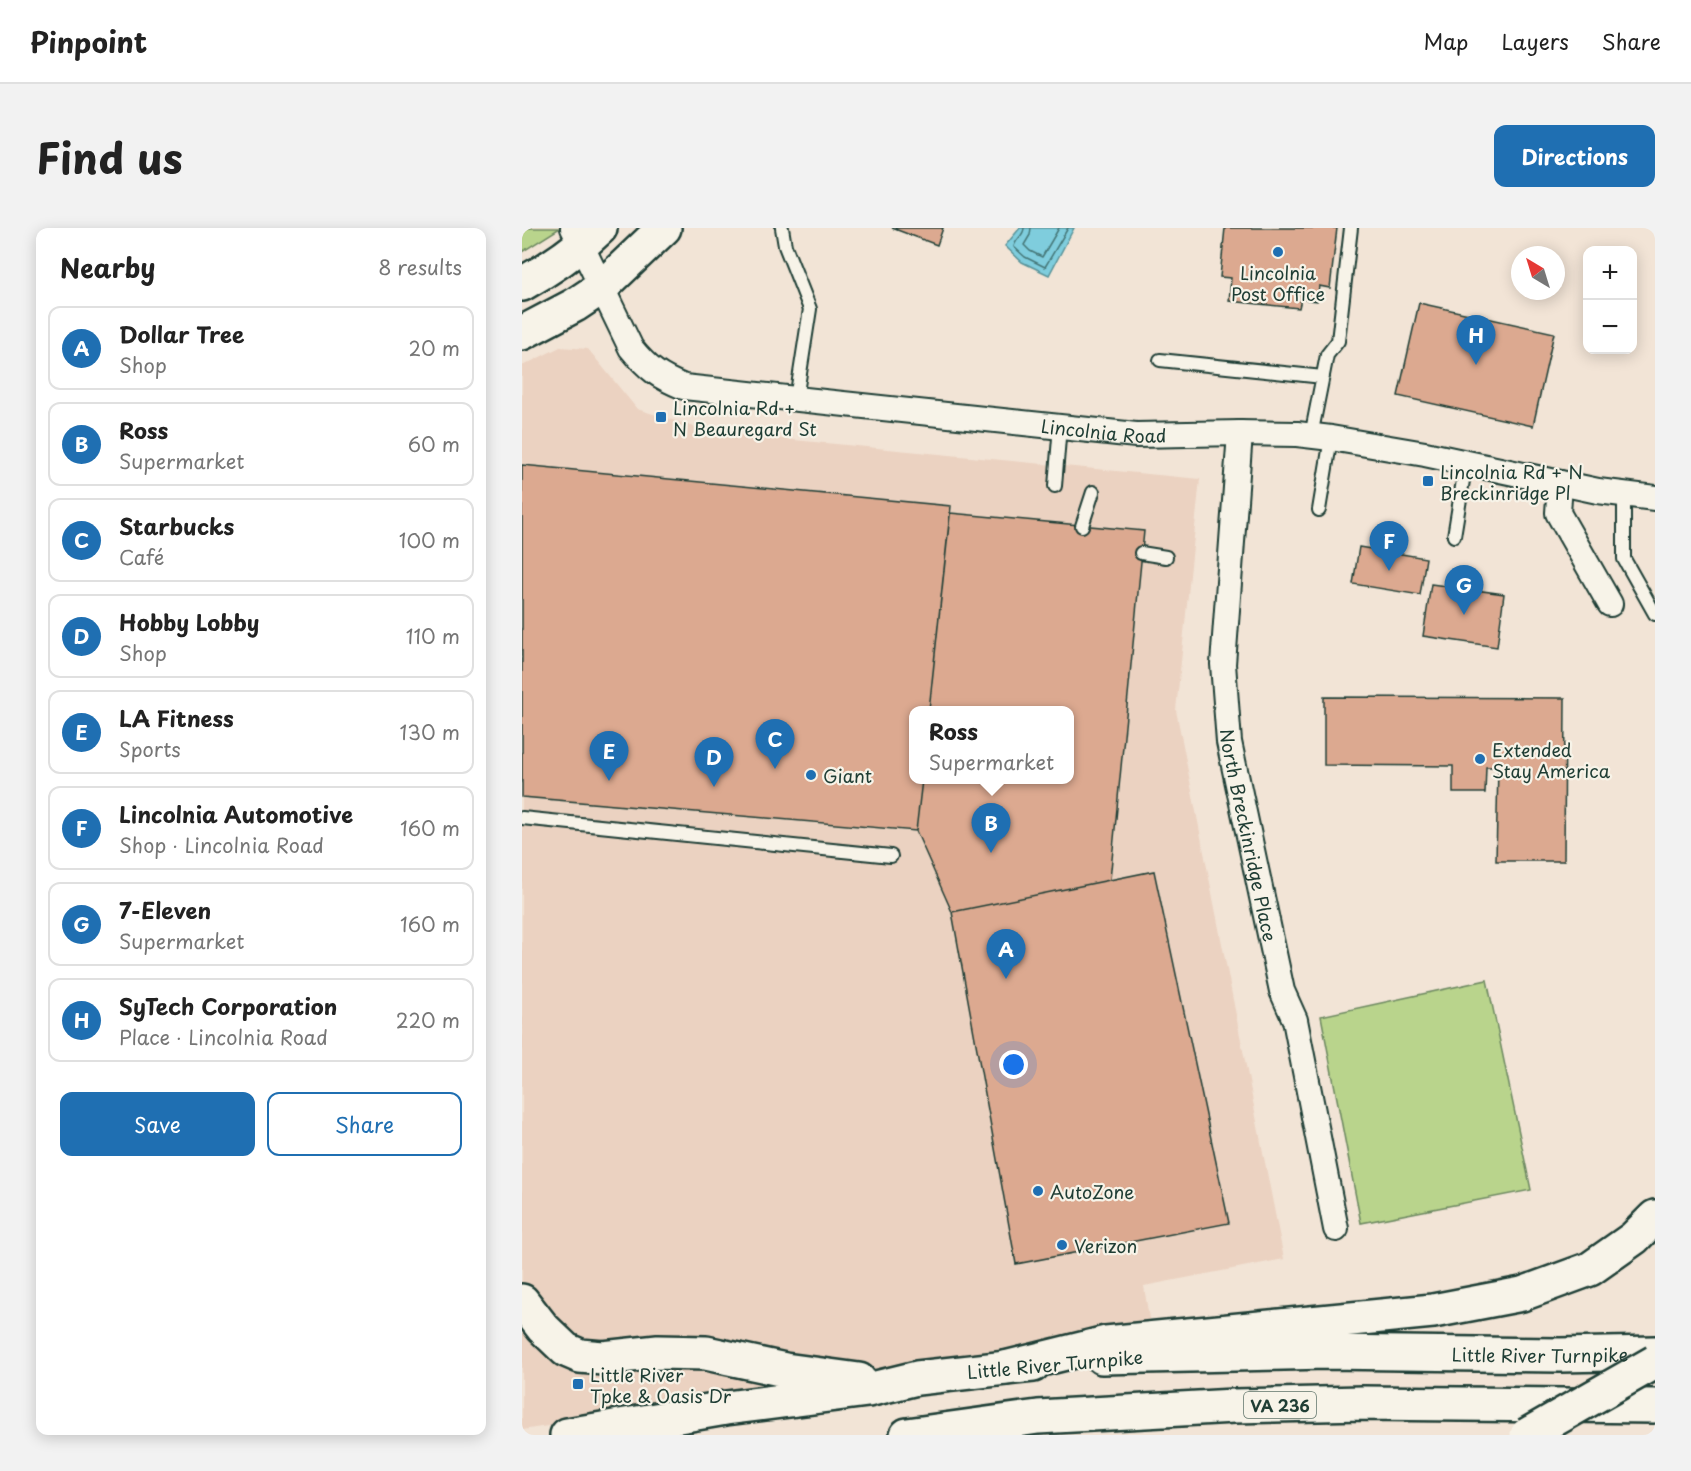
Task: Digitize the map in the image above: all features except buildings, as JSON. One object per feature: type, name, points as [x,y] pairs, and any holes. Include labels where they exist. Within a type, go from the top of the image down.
[{"type":"main road","points":[[522,333],[602,287],[663,228]]},
{"type":"main road","points":[[522,284],[554,266],[585,234]]},
{"type":"main road","points":[[1005,1368],[1106,1343],[1433,1311],[1522,1294],[1590,1269],[1634,1238],[1655,1216]]},
{"type":"main road","points":[[522,1301],[550,1336],[566,1350],[580,1356],[603,1358],[658,1352],[706,1353],[785,1370],[891,1384]]},
{"type":"main road","name":"Little River Turnpike","points":[[567,1435],[716,1410],[848,1393],[917,1378],[1107,1356],[1327,1352],[1560,1355],[1655,1353]]},
{"type":"main road","points":[[1527,1435],[1655,1362]]},
{"type":"main road","name":"VA 236","points":[[907,1435],[1038,1417],[1234,1406],[1363,1403],[1655,1406]]},
{"type":"street","name":"Lincolnia Road","points":[[585,234],[602,287],[631,348],[644,365],[661,378],[684,387],[1137,435],[1240,433],[1321,437],[1466,462],[1624,495],[1655,498]]},
{"type":"street","name":"North Breckinridge Place","points":[[1240,433],[1223,664],[1225,712],[1231,752],[1282,991],[1295,1020],[1336,1228]]},
{"type":"street","points":[[1560,483],[1558,513],[1610,604]]},
{"type":"lane","points":[[782,228],[785,246],[810,309],[796,399]]},
{"type":"lane","points":[[1319,510],[1323,377],[1327,355],[1338,341],[1351,228]]},
{"type":"lane","points":[[1160,360],[1323,377]]},
{"type":"lane","points":[[1055,486],[1060,426]]},
{"type":"lane","points":[[1454,536],[1466,462]]},
{"type":"lane","points":[[1082,526],[1093,492]]},
{"type":"lane","points":[[1624,495],[1624,559],[1655,614]]},
{"type":"lane","points":[[1142,553],[1166,556]]},
{"type":"lane","points":[[522,818],[891,856]]},
{"type":"shaded area","points":[[560,347],[588,349],[637,409],[711,432],[1200,479],[1176,710],[1284,1259],[1144,1286],[1151,1332],[522,1430],[522,366]]},
{"type":"green space","points":[[522,228],[560,228],[522,252]]},
{"type":"green space","points":[[1487,980],[1531,1190],[1361,1223],[1321,1016]]},
{"type":"water","points":[[1020,228],[1074,228],[1049,275],[1022,262],[1005,246]]},
{"type":"place","name":"Lincolnia Post Office","points":[[1278,252]]},
{"type":"place","name":"SyTech Corporation","points":[[1476,365]]},
{"type":"place","name":"Lincolnia Rd + N Beauregard St","points":[[661,417]]},
{"type":"place","name":"Lincolnia Rd + N Breckinridge Pl","points":[[1428,481]]},
{"type":"place","name":"Lincolnia Automotive","points":[[1389,571]]},
{"type":"place","name":"7-Eleven","points":[[1464,615]]},
{"type":"place","name":"Extended Stay America","points":[[1480,759]]},
{"type":"place","name":"Starbucks","points":[[775,769]]},
{"type":"place","name":"Giant","points":[[811,775]]},
{"type":"place","name":"LA Fitness","points":[[609,781]]},
{"type":"place","name":"Hobby Lobby","points":[[714,787]]},
{"type":"place","name":"Ross","points":[[991,853]]},
{"type":"place","name":"Dollar Tree","points":[[1006,979]]},
{"type":"place","name":"AutoZone","points":[[1038,1191]]},
{"type":"place","name":"Verizon","points":[[1062,1245]]},
{"type":"place","name":"Little River Tpke & Oasis Dr","points":[[578,1384]]}]
